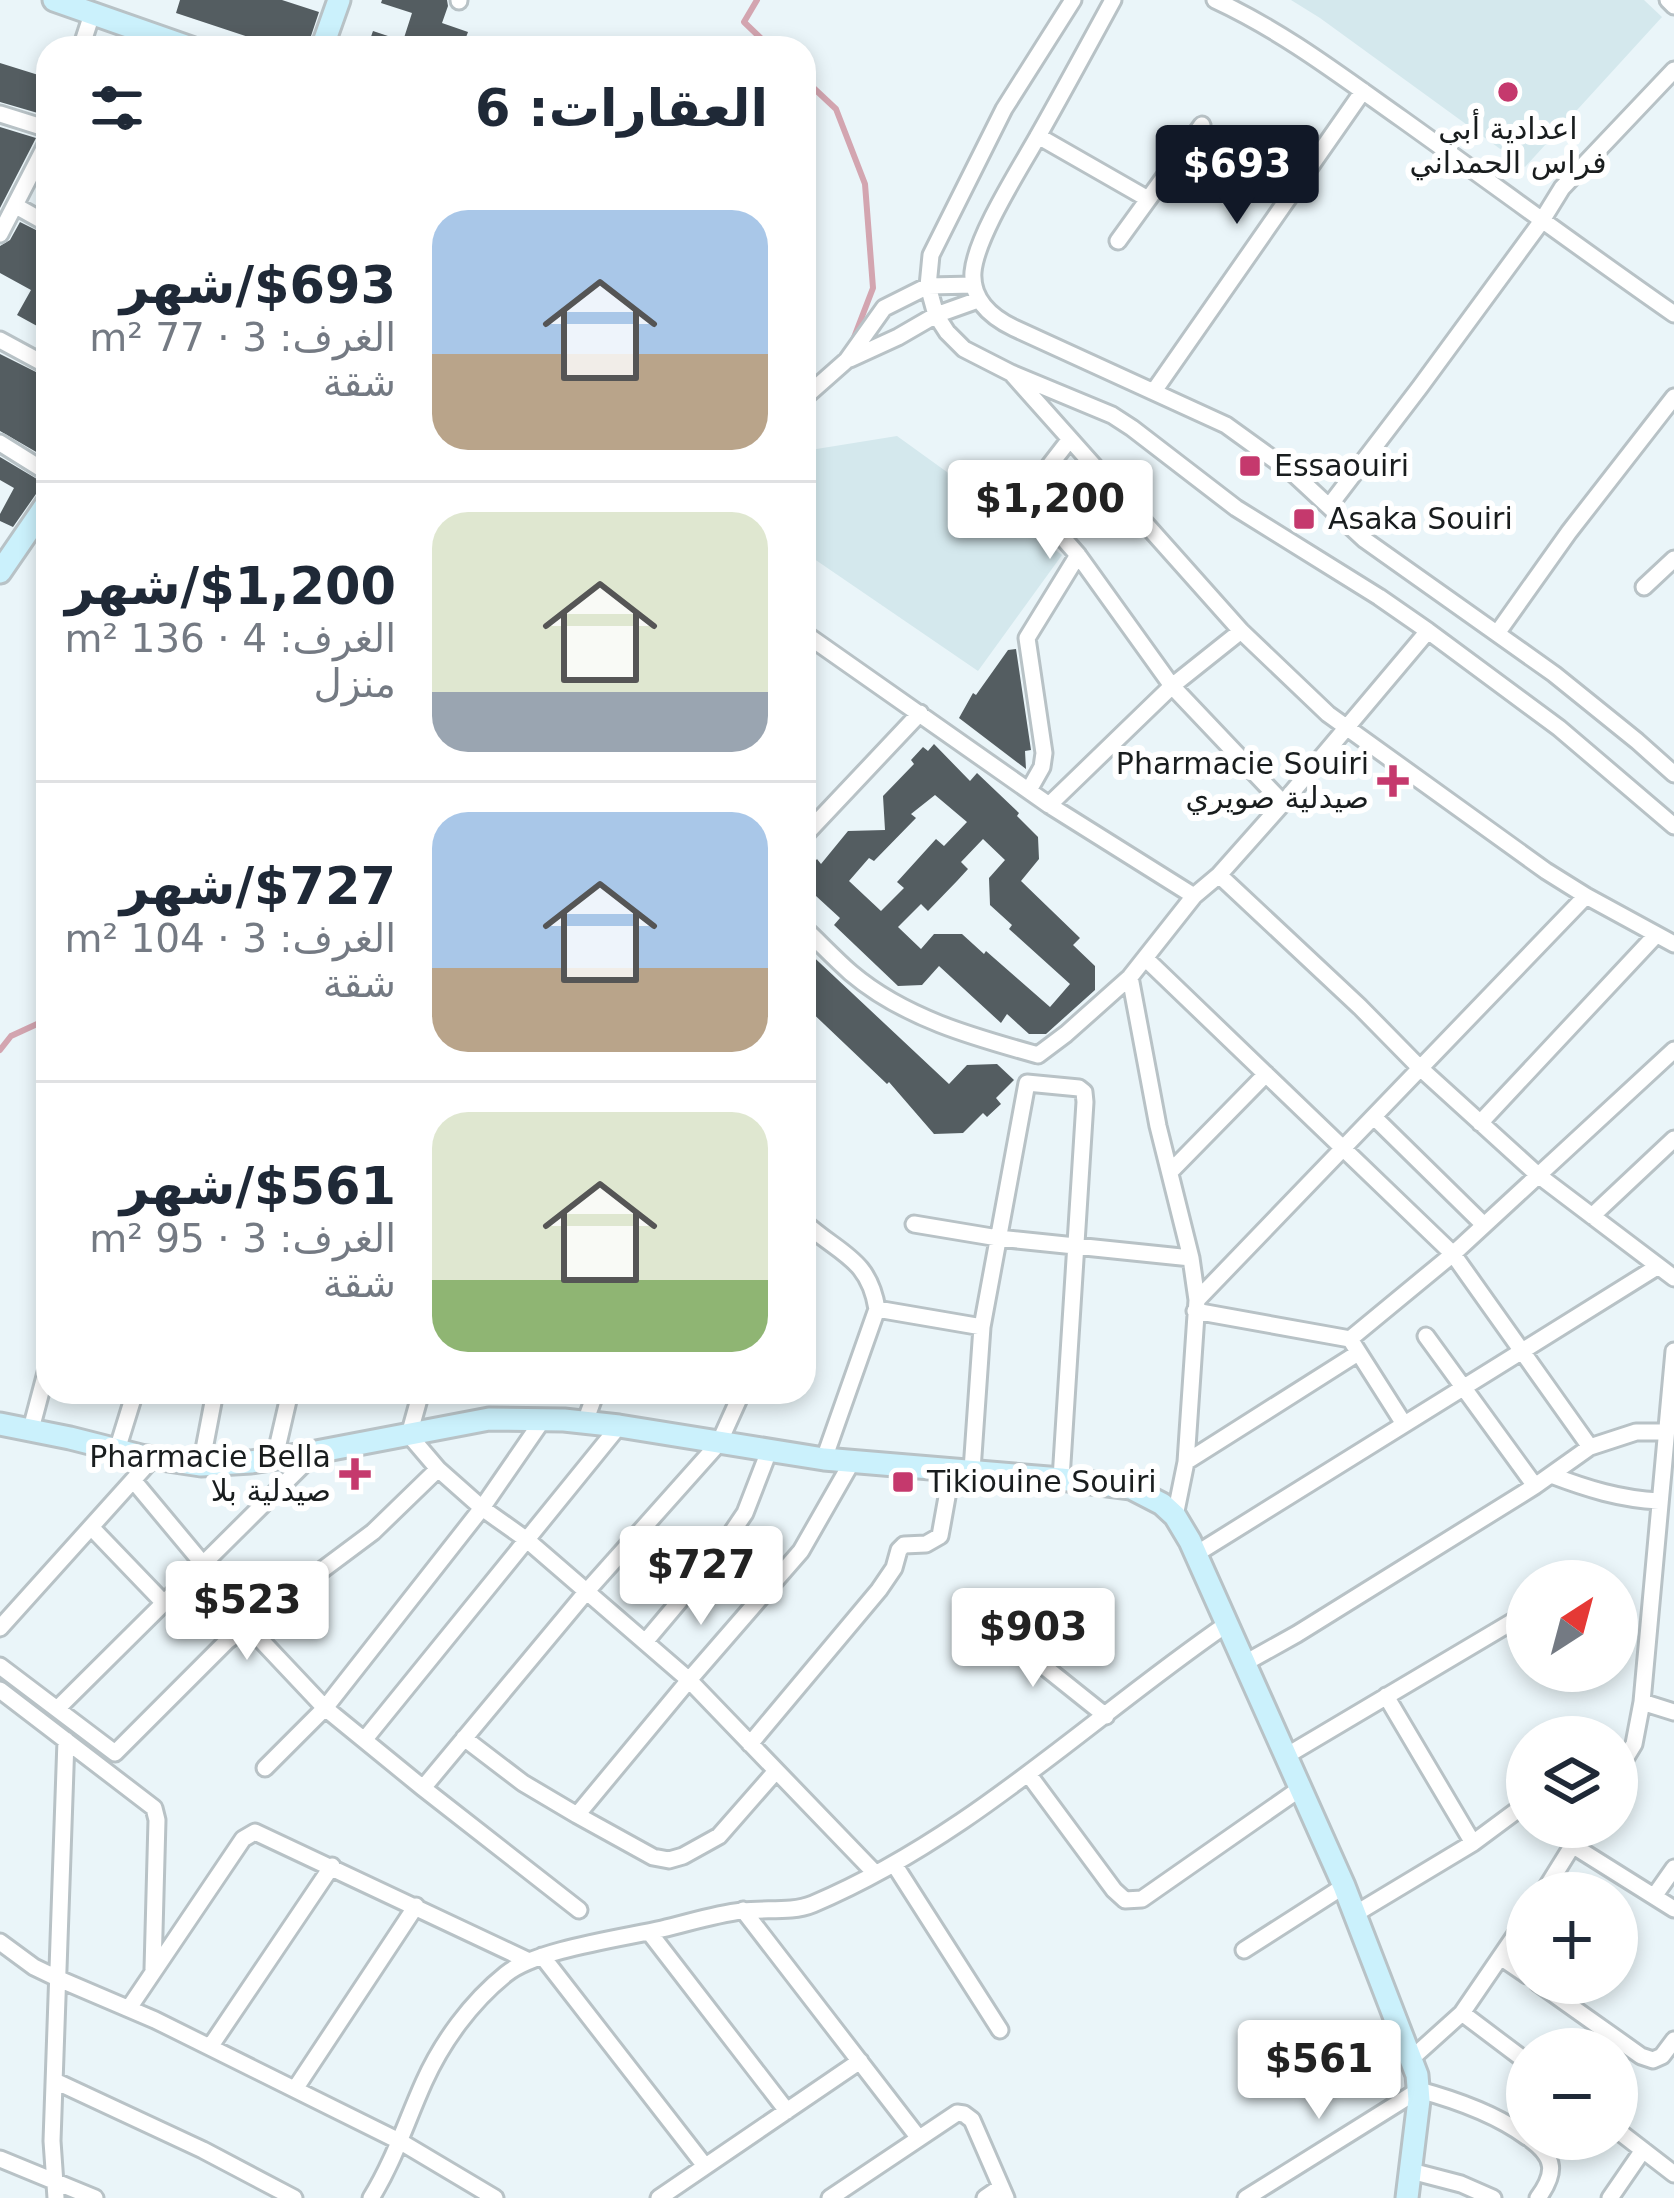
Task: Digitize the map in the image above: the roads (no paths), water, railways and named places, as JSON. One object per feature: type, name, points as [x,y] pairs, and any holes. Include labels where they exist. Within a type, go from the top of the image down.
[{"type":"street","points":[[53,0],[108,12],[163,36]]},
{"type":"street","points":[[326,36],[339,0]]},
{"type":"street","points":[[1073,0],[1004,109],[931,255],[928,286],[947,332],[964,349],[1132,428],[1236,508],[1428,631],[1559,728],[1674,826]]},
{"type":"street","points":[[1114,0],[989,228],[976,259],[976,292],[1001,322],[1226,424],[1330,505],[1365,540],[1498,632],[1674,774]]},
{"type":"street","points":[[1215,0],[1280,33],[1674,314]]},
{"type":"street","points":[[1330,505],[1562,188],[1674,70]]},
{"type":"street","points":[[1154,391],[1363,91]]},
{"type":"street","points":[[0,114],[36,125]]},
{"type":"street","points":[[1118,242],[1202,125]]},
{"type":"street","points":[[1038,136],[1148,199]]},
{"type":"street","points":[[0,234],[36,165]]},
{"type":"street","points":[[16,206],[36,217]]},
{"type":"street","points":[[816,388],[848,360],[884,308],[928,286],[976,292]]},
{"type":"street","points":[[848,360],[976,292]]},
{"type":"street","points":[[0,340],[36,359]]},
{"type":"street","points":[[1011,373],[1241,631],[1328,714],[1546,871],[1674,944]]},
{"type":"street","points":[[1498,632],[1674,397]]},
{"type":"street","points":[[1070,439],[1026,496],[1078,555],[1172,686],[1283,803]]},
{"type":"street","points":[[0,443],[36,465]]},
{"type":"street","points":[[4,558],[36,517]]},
{"type":"street","points":[[1029,790],[1044,754],[1027,638],[1078,555]]},
{"type":"street","points":[[1644,587],[1674,560]]},
{"type":"street","points":[[1049,805],[1172,686],[1241,631]]},
{"type":"street","points":[[750,1744],[878,1590],[894,1568],[899,1550],[940,1536],[962,1470],[998,1238],[1027,1083],[1038,1055],[1130,976],[1194,896],[1283,803],[1428,631]]},
{"type":"street","points":[[816,641],[1049,805],[1194,896]]},
{"type":"street","points":[[816,823],[920,713]]},
{"type":"street","points":[[1660,760],[1674,744]]},
{"type":"street","points":[[1219,875],[1480,1123],[1538,1174],[1674,1277]]},
{"type":"street","points":[[1196,1305],[1586,896]]},
{"type":"street","points":[[1480,1123],[1655,935]]},
{"type":"street","points":[[816,940],[854,976],[912,1012],[961,1033],[1038,1055]]},
{"type":"street","points":[[1145,958],[1453,1254],[1590,1447]]},
{"type":"street","points":[[1130,976],[1158,1126],[1191,1258],[1196,1305],[1186,1462],[1175,1516]]},
{"type":"street","points":[[1186,1462],[1354,1346],[1674,1050]]},
{"type":"street","points":[[1171,1171],[1266,1074]]},
{"type":"street","points":[[1027,1083],[1078,1088],[1085,1102],[1060,1479]]},
{"type":"street","points":[[1374,1117],[1483,1224]]},
{"type":"street","points":[[1592,1216],[1666,1158],[1674,1139]]},
{"type":"street","points":[[914,1224],[998,1238],[1191,1258]]},
{"type":"street","points":[[816,1235],[864,1270],[878,1309],[824,1459]]},
{"type":"street","points":[[1196,1554],[1657,1267]]},
{"type":"street","points":[[1196,1305],[1354,1346],[1404,1424]]},
{"type":"street","points":[[878,1309],[982,1327]]},
{"type":"street","points":[[1426,1336],[1535,1486]]},
{"type":"street","points":[[1638,1723],[1674,1352]]},
{"type":"street","points":[[31,1429],[38,1404]]},
{"type":"street","points":[[117,1450],[131,1404]]},
{"type":"street","points":[[201,1465],[213,1404]]},
{"type":"street","points":[[275,1457],[287,1404]]},
{"type":"street","points":[[409,1435],[418,1404]]},
{"type":"street","points":[[584,1422],[591,1404]]},
{"type":"street","points":[[423,1789],[719,1443],[737,1404]]},
{"type":"street","points":[[0,1424],[201,1465],[316,1452],[489,1419],[544,1418],[824,1459],[1060,1479],[1147,1494],[1175,1516],[1196,1554],[1344,1886],[1417,2075],[1407,2198]]},
{"type":"street","points":[[265,1768],[325,1708],[482,1508],[544,1418]]},
{"type":"street","points":[[365,1739],[620,1426]]},
{"type":"street","points":[[1244,1663],[1535,1486],[1590,1447],[1636,1432],[1665,1432]]},
{"type":"street","points":[[409,1435],[482,1508],[527,1540],[689,1680],[875,1874]]},
{"type":"street","points":[[645,1642],[709,1566],[745,1513],[769,1450]]},
{"type":"street","points":[[57,1709],[316,1452]]},
{"type":"street","points":[[0,1628],[153,1458]]},
{"type":"street","points":[[577,1815],[801,1551],[854,1460]]},
{"type":"street","points":[[0,1666],[115,1753],[226,1641],[373,1532],[438,1469]]},
{"type":"street","points":[[1551,1475],[1624,1499],[1659,1501]]},
{"type":"street","points":[[133,1480],[203,1564],[240,1597],[258,1637],[325,1708],[579,1910]]},
{"type":"street","points":[[91,1527],[164,1603]]},
{"type":"street","points":[[991,1624],[1106,1716]]},
{"type":"street","points":[[371,2198],[401,2142],[424,2080],[452,2033],[510,1970],[535,1959],[742,1910],[793,1910],[875,1874],[1029,1774],[1227,1624]]},
{"type":"street","points":[[1286,1756],[1506,1625]]},
{"type":"street","points":[[0,1690],[151,1804],[156,1814],[153,1972]]},
{"type":"street","points":[[1386,1696],[1473,1843]]},
{"type":"street","points":[[1642,1702],[1674,1711]]},
{"type":"street","points":[[464,1738],[577,1815],[653,1857],[669,1860],[718,1835],[776,1771]]},
{"type":"street","points":[[55,2190],[66,1740]]},
{"type":"street","points":[[1029,1774],[1125,1900],[1142,1899],[1301,1788]]},
{"type":"street","points":[[1355,1914],[1506,1819]]},
{"type":"street","points":[[129,2008],[246,1835],[260,1833],[535,1959],[705,2166]]},
{"type":"street","points":[[1578,1848],[1674,1909]]},
{"type":"street","points":[[894,1864],[1000,2030]]},
{"type":"street","points":[[210,2047],[332,1866]]},
{"type":"street","points":[[1655,1895],[1674,1868]]},
{"type":"street","points":[[1244,1951],[1344,1886]]},
{"type":"street","points":[[295,2089],[416,1906]]},
{"type":"street","points":[[742,1910],[919,2137]]},
{"type":"street","points":[[649,1931],[787,2111]]},
{"type":"street","points":[[0,1942],[59,1979],[129,2008],[401,2142],[495,2198]]},
{"type":"street","points":[[1411,2059],[1462,2013],[1506,1952]]},
{"type":"street","points":[[1502,1958],[1506,1961]]},
{"type":"street","points":[[1568,2004],[1653,2060],[1674,2040]]},
{"type":"street","points":[[1462,2013],[1506,2046]]},
{"type":"street","points":[[659,2198],[860,2061]]},
{"type":"street","points":[[55,2081],[294,2198]]},
{"type":"street","points":[[1418,2090],[1506,2124]]},
{"type":"street","points":[[1246,2198],[1418,2090]]},
{"type":"street","points":[[830,2198],[957,2113],[968,2116],[1003,2193],[985,2198]]},
{"type":"street","points":[[1638,2146],[1674,2174]]},
{"type":"street","points":[[1610,2198],[1643,2150]]},
{"type":"street","points":[[0,2159],[55,2190],[95,2198]]},
{"type":"street","points":[[1538,2198],[1550,2181],[1548,2160]]},
{"type":"street","points":[[1411,2171],[1493,2198]]},
{"type":"waterway","points":[[757,0],[744,22],[759,36]]},
{"type":"waterway","points":[[816,90],[836,109],[865,184],[873,288],[853,340]]},
{"type":"waterway","points":[[0,1050],[11,1036],[36,1025]]},
{"type":"place","name":"اعدادية أبي فراس الحمداني","points":[[1508,92]]},
{"type":"place","name":"Essaouiri","points":[[1250,466]]},
{"type":"place","name":"Asaka Souiri","points":[[1304,519]]},
{"type":"place","name":"Pharmacie Souiri صيدلية صويري","points":[[1393,781]]},
{"type":"place","name":"Pharmacie Bella صيدلية بلا","points":[[355,1474]]},
{"type":"place","name":"Tikiouine Souiri","points":[[903,1482]]}]
